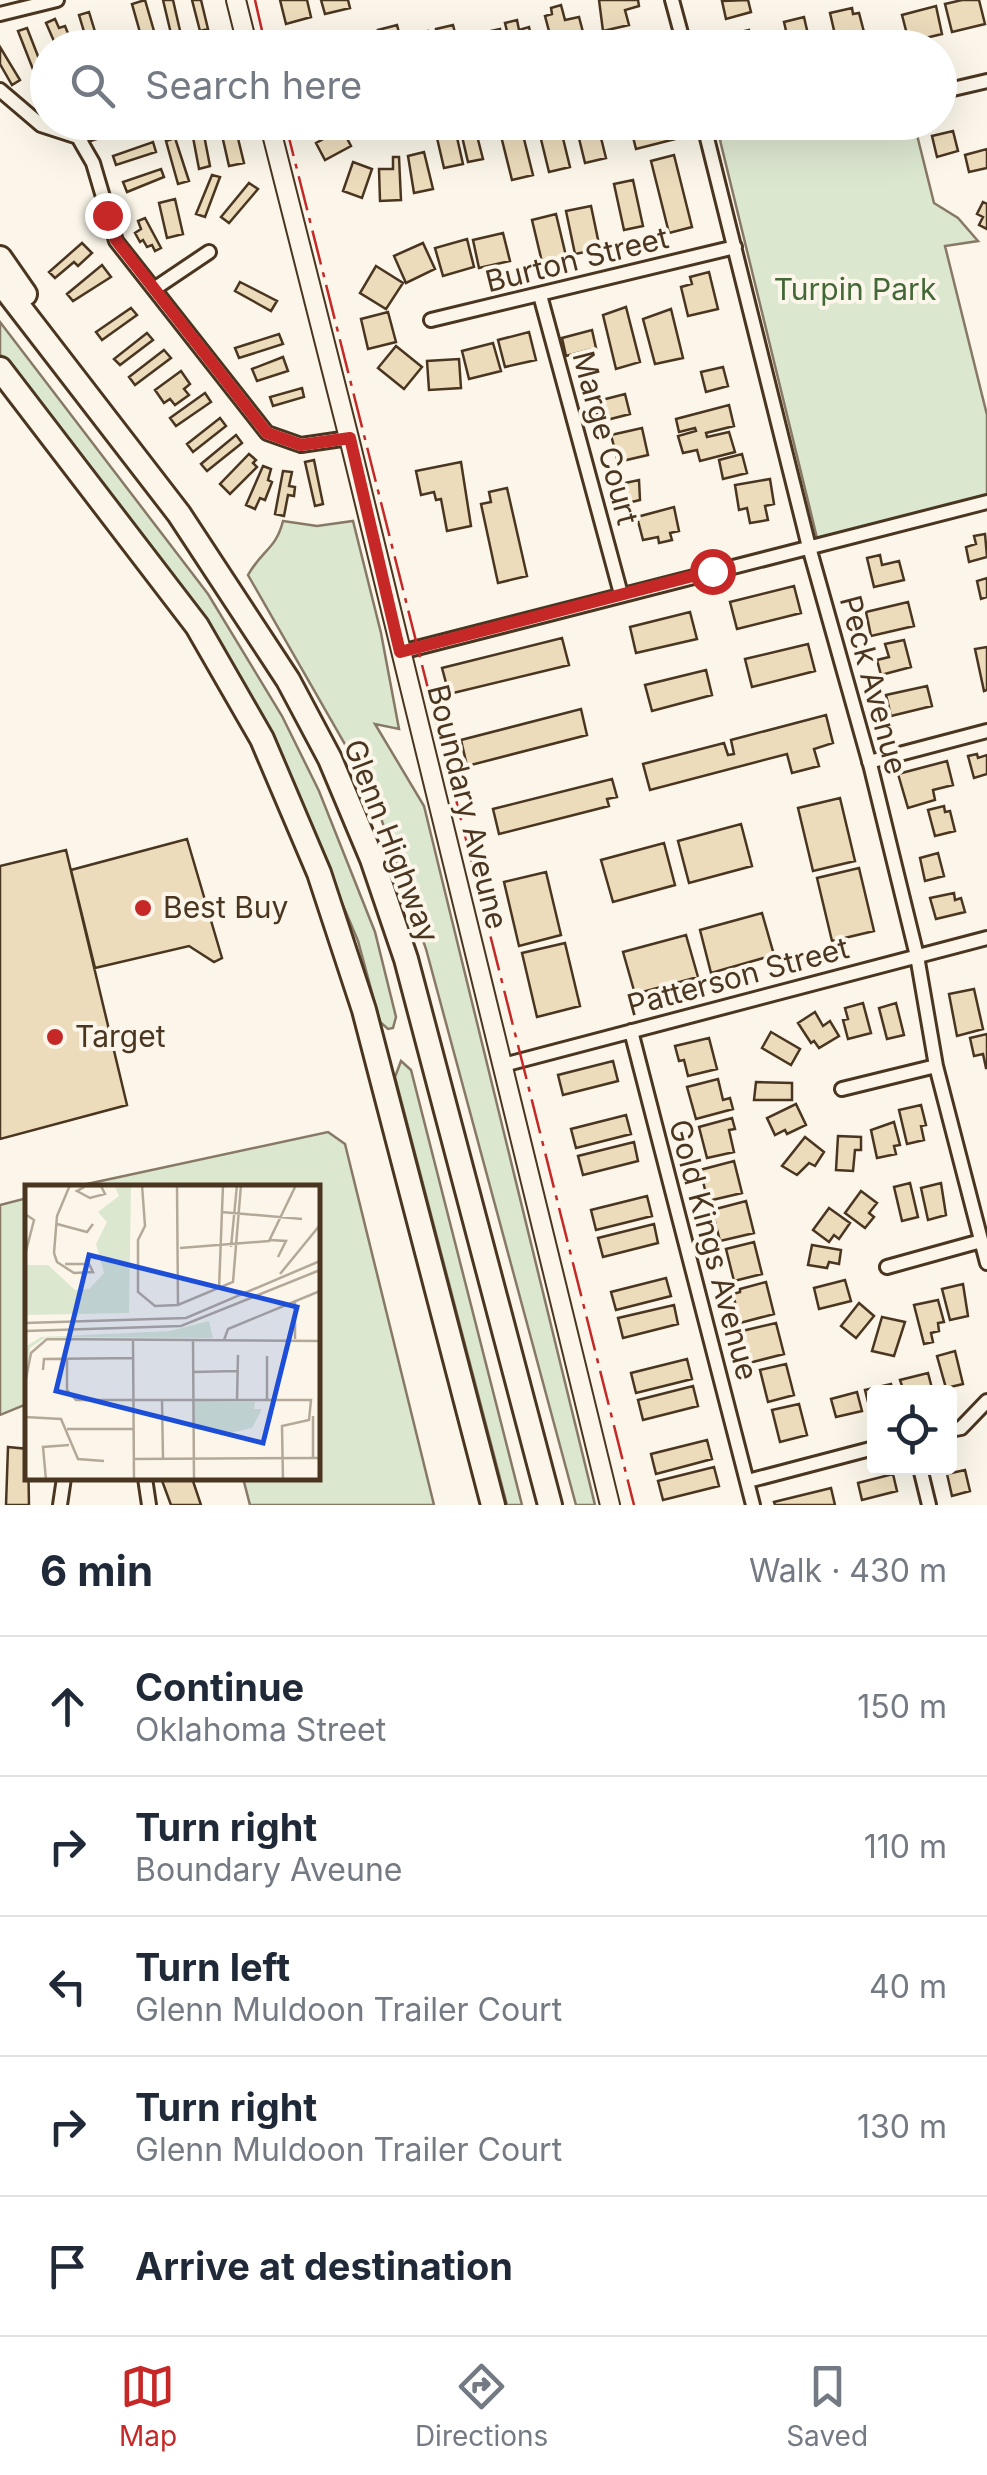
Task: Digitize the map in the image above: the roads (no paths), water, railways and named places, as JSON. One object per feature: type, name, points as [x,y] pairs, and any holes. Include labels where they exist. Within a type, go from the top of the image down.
[{"type":"highway","points":[[0,258],[179,514]]},
{"type":"highway","name":"Glenn Highway","points":[[0,282],[179,514],[288,680],[330,759],[372,858],[406,959],[550,1505]]},
{"type":"highway","points":[[0,369],[197,626],[262,739],[320,873],[364,1010],[493,1505]]},
{"type":"highway","points":[[517,1376],[562,1505]]},
{"type":"street","points":[[0,14],[57,0]]},
{"type":"street","points":[[236,0],[244,30]]},
{"type":"street","points":[[672,0],[679,30]]},
{"type":"street","points":[[957,88],[987,81]]},
{"type":"street","points":[[0,90],[30,116]]},
{"type":"street","points":[[80,140],[93,163],[116,240],[267,433],[301,445],[350,438]]},
{"type":"street","name":"Boundary Aveune","points":[[273,140],[350,438],[610,1505]]},
{"type":"street","name":"Peck Avenue","points":[[708,140],[809,547],[869,762],[916,956],[936,1066],[987,1263]]},
{"type":"street","name":"Burton Street","points":[[431,320],[734,247]]},
{"type":"street","points":[[154,289],[209,252]]},
{"type":"street","name":"Marge Court","points":[[540,296],[621,594]]},
{"type":"street","points":[[400,652],[987,502]]},
{"type":"street","points":[[869,762],[987,731]]},
{"type":"street","name":"Patterson Street","points":[[503,1065],[987,938]]},
{"type":"street","name":"Gold Kings Avenue","points":[[631,1031],[753,1505]]},
{"type":"street","points":[[842,1089],[936,1066]]},
{"type":"street","points":[[887,1267],[981,1241]]},
{"type":"street","points":[[957,1429],[987,1401]]},
{"type":"street","points":[[748,1481],[867,1450]]},
{"type":"street","points":[[922,1475],[929,1505]]},
{"type":"street","points":[[60,1505],[64,1480]]},
{"type":"street","points":[[145,1480],[150,1505]]},
{"type":"place","name":"Best Buy","points":[[143,908]]},
{"type":"place","name":"Target","points":[[55,1037]]},
{"type":"park label","name":"Turpin Park","points":[[855,290]]}]
